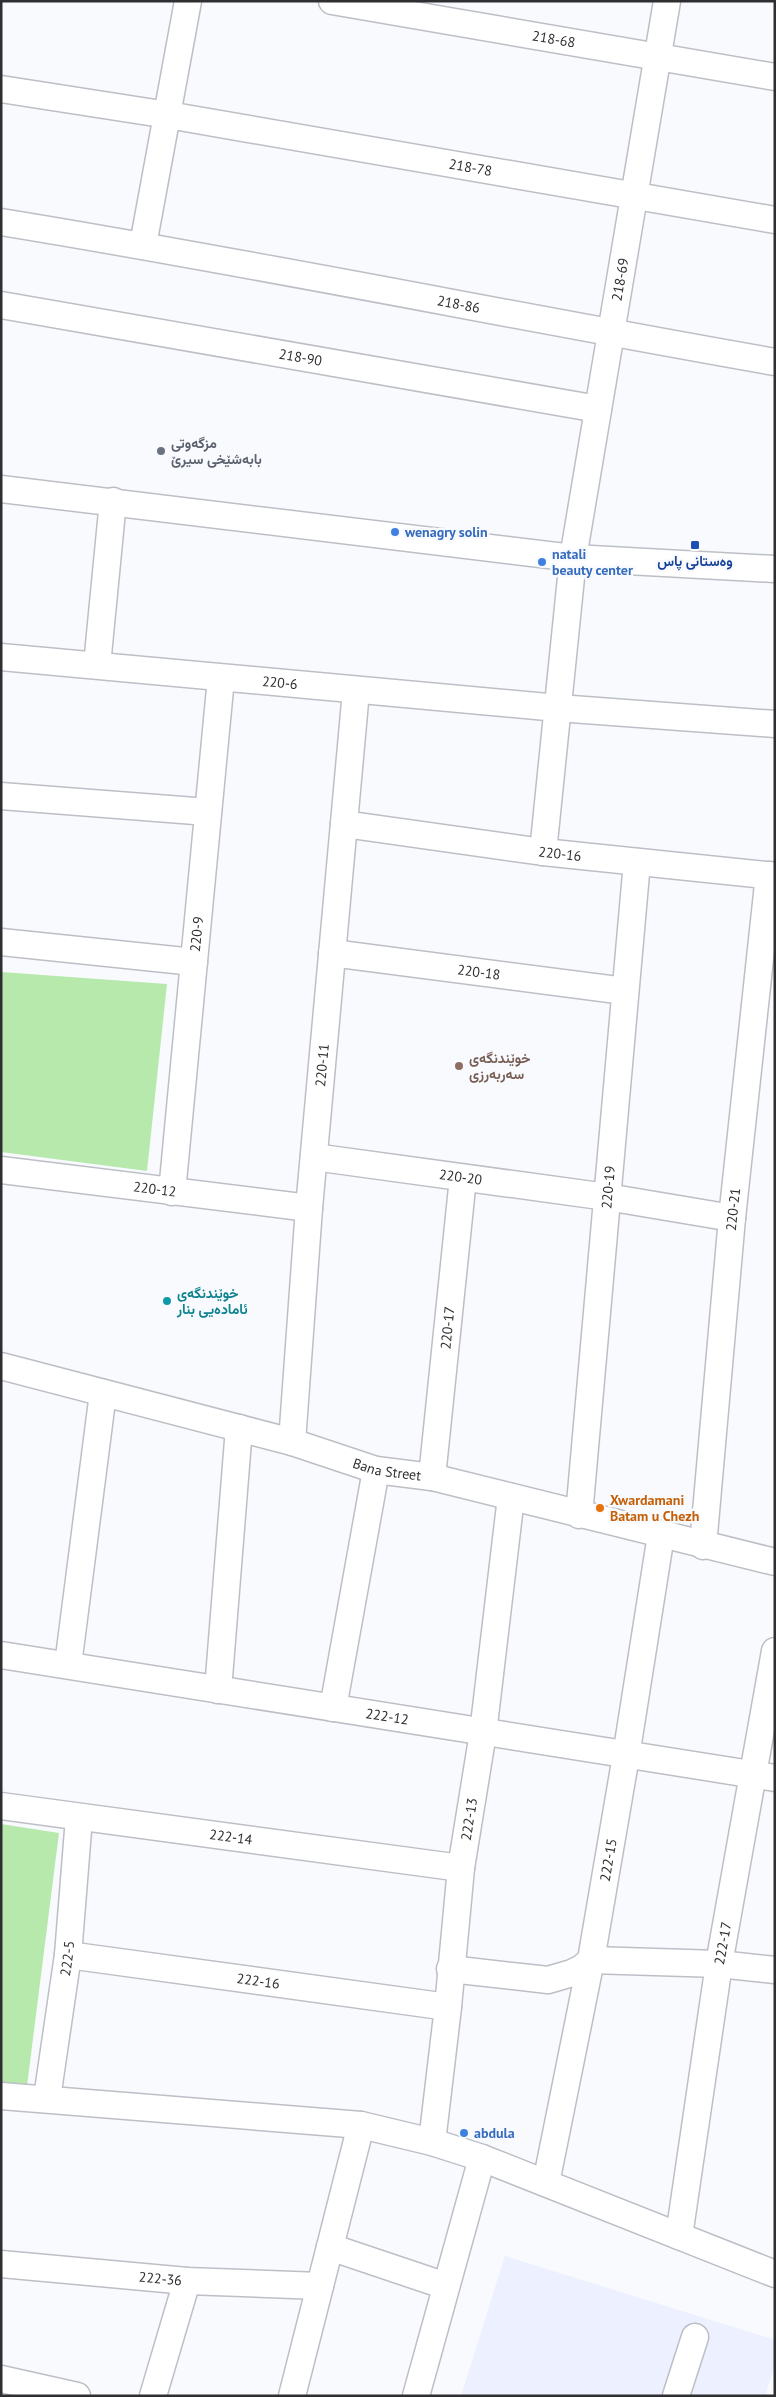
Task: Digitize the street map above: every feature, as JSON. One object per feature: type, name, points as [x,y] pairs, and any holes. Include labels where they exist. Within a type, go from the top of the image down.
[{"type":"street","points":[[143,245],[188,1]]},
{"type":"street","name":"218-68","points":[[332,1],[775,77]]},
{"type":"street","name":"218-69","points":[[543,852],[574,558],[667,1]]},
{"type":"street","name":"218-78","points":[[1,89],[168,115],[775,220]]},
{"type":"street","name":"218-86","points":[[1,222],[143,245],[612,334],[775,362]]},
{"type":"street","name":"218-90","points":[[1,306],[598,409]]},
{"type":"street","points":[[1,489],[574,558],[775,569]]},
{"type":"street","points":[[97,665],[113,501]]},
{"type":"street","name":"220-6","points":[[1,657],[356,691],[775,724]]},
{"type":"street","name":"220-9","points":[[172,1192],[221,678]]},
{"type":"street","name":"220-11","points":[[292,1442],[314,1157],[356,691]]},
{"type":"street","points":[[1,796],[208,812]]},
{"type":"street","name":"220-16","points":[[344,824],[543,852],[772,876]]},
{"type":"street","name":"220-19","points":[[579,1514],[637,862]]},
{"type":"street","name":"220-21","points":[[703,1546],[732,1218],[764,1004],[772,876]]},
{"type":"street","points":[[1,942],[194,962]]},
{"type":"street","name":"220-18","points":[[332,953],[625,991]]},
{"type":"street","name":"220-20","points":[[314,1157],[607,1197],[732,1218]]},
{"type":"street","name":"220-12","points":[[1,1170],[310,1208]]},
{"type":"street","name":"220-17","points":[[432,1478],[462,1178]]},
{"type":"street","name":"Bana Street","points":[[1,1366],[292,1442],[376,1470],[432,1478],[703,1546],[775,1562]]},
{"type":"street","points":[[68,1665],[103,1393]]},
{"type":"street","points":[[218,1690],[239,1428]]},
{"type":"street","points":[[333,1708],[376,1470]]},
{"type":"street","name":"222-13","points":[[432,2142],[448,2007],[450,1969],[456,1928],[461,1868],[483,1733],[511,1497]]},
{"type":"street","name":"222-15","points":[[546,2183],[591,1960],[661,1535]]},
{"type":"street","name":"222-17","points":[[679,2236],[719,1964],[763,1776],[775,1650]]},
{"type":"street","name":"222-12","points":[[1,1655],[626,1756],[763,1776]]},
{"type":"street","name":"222-14","points":[[1,1806],[78,1818],[461,1868]]},
{"type":"street","name":"222-5","points":[[47,2098],[68,1955],[78,1818]]},
{"type":"street","name":"222-16","points":[[68,1955],[448,2007]]},
{"type":"street","points":[[450,1969],[548,1980],[572,1974],[591,1960],[719,1964],[775,1970]]},
{"type":"street","points":[[1,2096],[47,2098],[361,2125],[432,2142],[482,2158],[775,2274]]},
{"type":"street","points":[[292,2396],[361,2125]]},
{"type":"street","points":[[416,2396],[482,2158]]},
{"type":"street","points":[[330,2247],[446,2286]]},
{"type":"street","name":"222-36","points":[[1,2264],[187,2281],[320,2286]]},
{"type":"street","points":[[152,2396],[187,2281]]},
{"type":"street","points":[[676,2396],[695,2337]]},
{"type":"street","points":[[1,2379],[77,2396]]},
{"type":"shaded area","points":[[505,2256],[775,2340],[775,2364],[765,2396],[461,2396]]},
{"type":"green space","points":[[1,972],[167,984],[147,1171],[1,1152]]},
{"type":"green space","points":[[1,1824],[59,1833],[27,2086],[1,2082]]},
{"type":"place","name":"مزگه‌وتی بابەشێخی سیرێ","points":[[161,451]]},
{"type":"place","name":"wenagry solin","points":[[395,532]]},
{"type":"place","name":"وەستانی پاس","points":[[695,545]]},
{"type":"place","name":"natali beauty center","points":[[542,562]]},
{"type":"place","name":"خوێندنگەی سەربەرزی","points":[[459,1066]]},
{"type":"place","name":"خوێندنگەی ئامادەیی بنار","points":[[167,1301]]},
{"type":"place","name":"Xwardamani Batam u Chezh","points":[[600,1508]]},
{"type":"place","name":"abdula","points":[[464,2133]]}]
